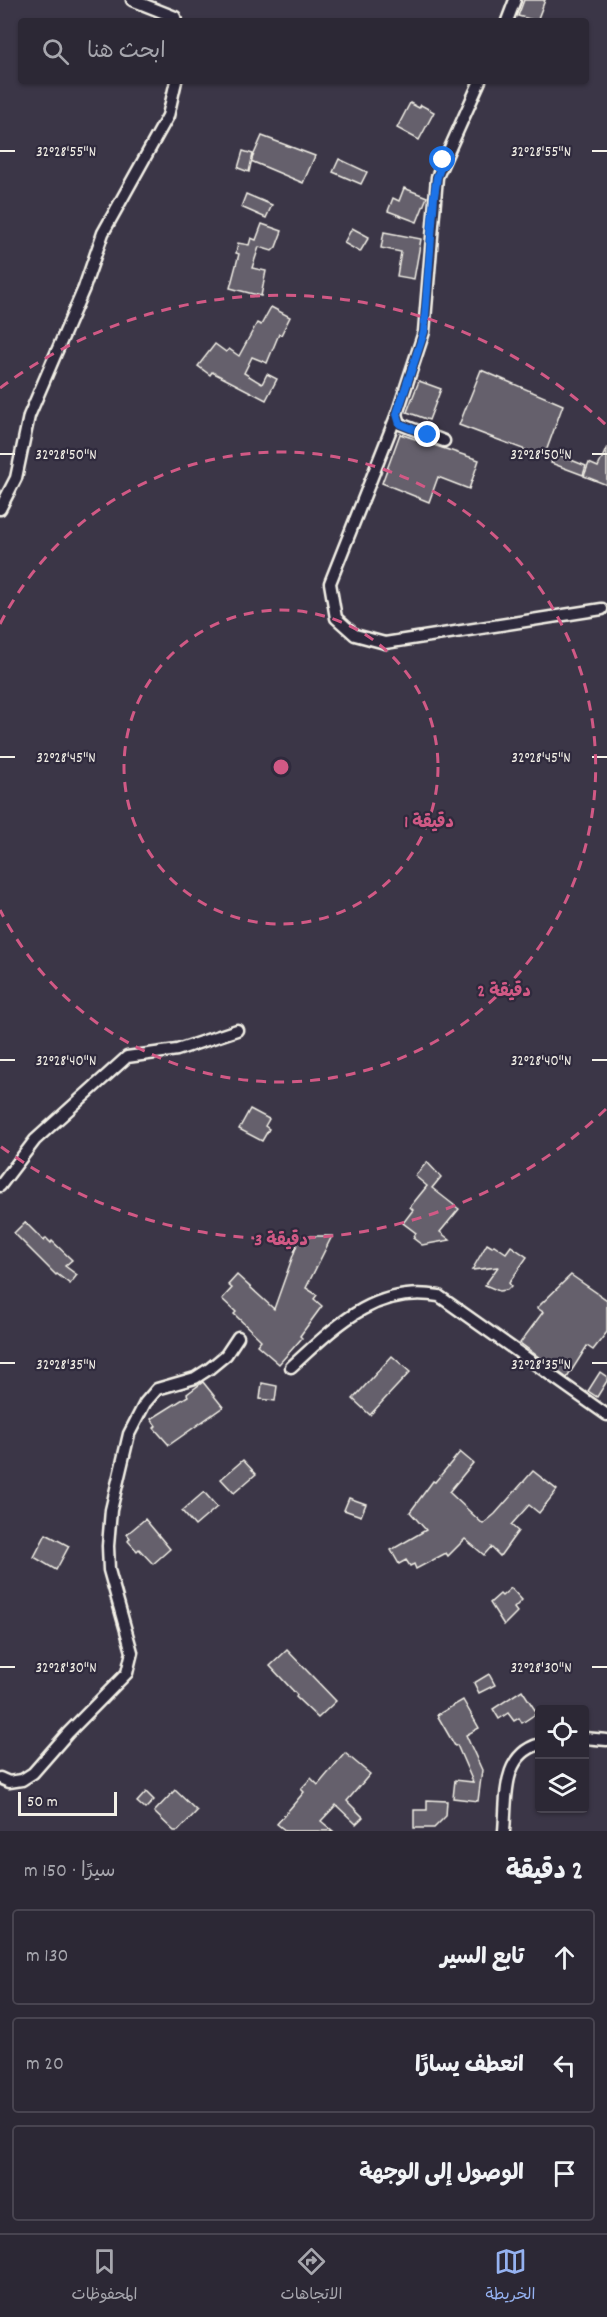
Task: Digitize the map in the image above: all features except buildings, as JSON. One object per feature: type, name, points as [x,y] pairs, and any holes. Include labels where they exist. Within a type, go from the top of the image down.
[{"type":"street","points":[[132,0],[176,18]]},
{"type":"street","points":[[508,18],[515,0]]},
{"type":"street","points":[[0,509],[16,478],[29,416],[84,288],[103,233],[168,116],[176,84]]},
{"type":"street","points":[[479,84],[437,177],[424,332],[397,414],[330,583],[336,618],[356,635],[385,643],[602,609]]},
{"type":"street","points":[[397,414],[400,424],[444,441]]},
{"type":"street","points":[[0,1186],[35,1140],[127,1058],[177,1050],[237,1030]]},
{"type":"street","points":[[291,1367],[335,1327],[369,1305],[404,1294],[432,1294],[439,1296],[607,1415]]},
{"type":"street","points":[[0,1778],[9,1782],[22,1780],[33,1773],[68,1733],[127,1673],[132,1652],[109,1570],[108,1546],[111,1510],[129,1434],[145,1403],[157,1389],[195,1378],[226,1355],[238,1337]]},
{"type":"street","points":[[589,1738],[607,1740]]},
{"type":"street","points":[[504,1831],[508,1776],[517,1757],[535,1746]]},
{"type":"route","points":[[428,435],[400,424],[397,414],[424,332],[434,197],[437,177],[443,160]]}]
